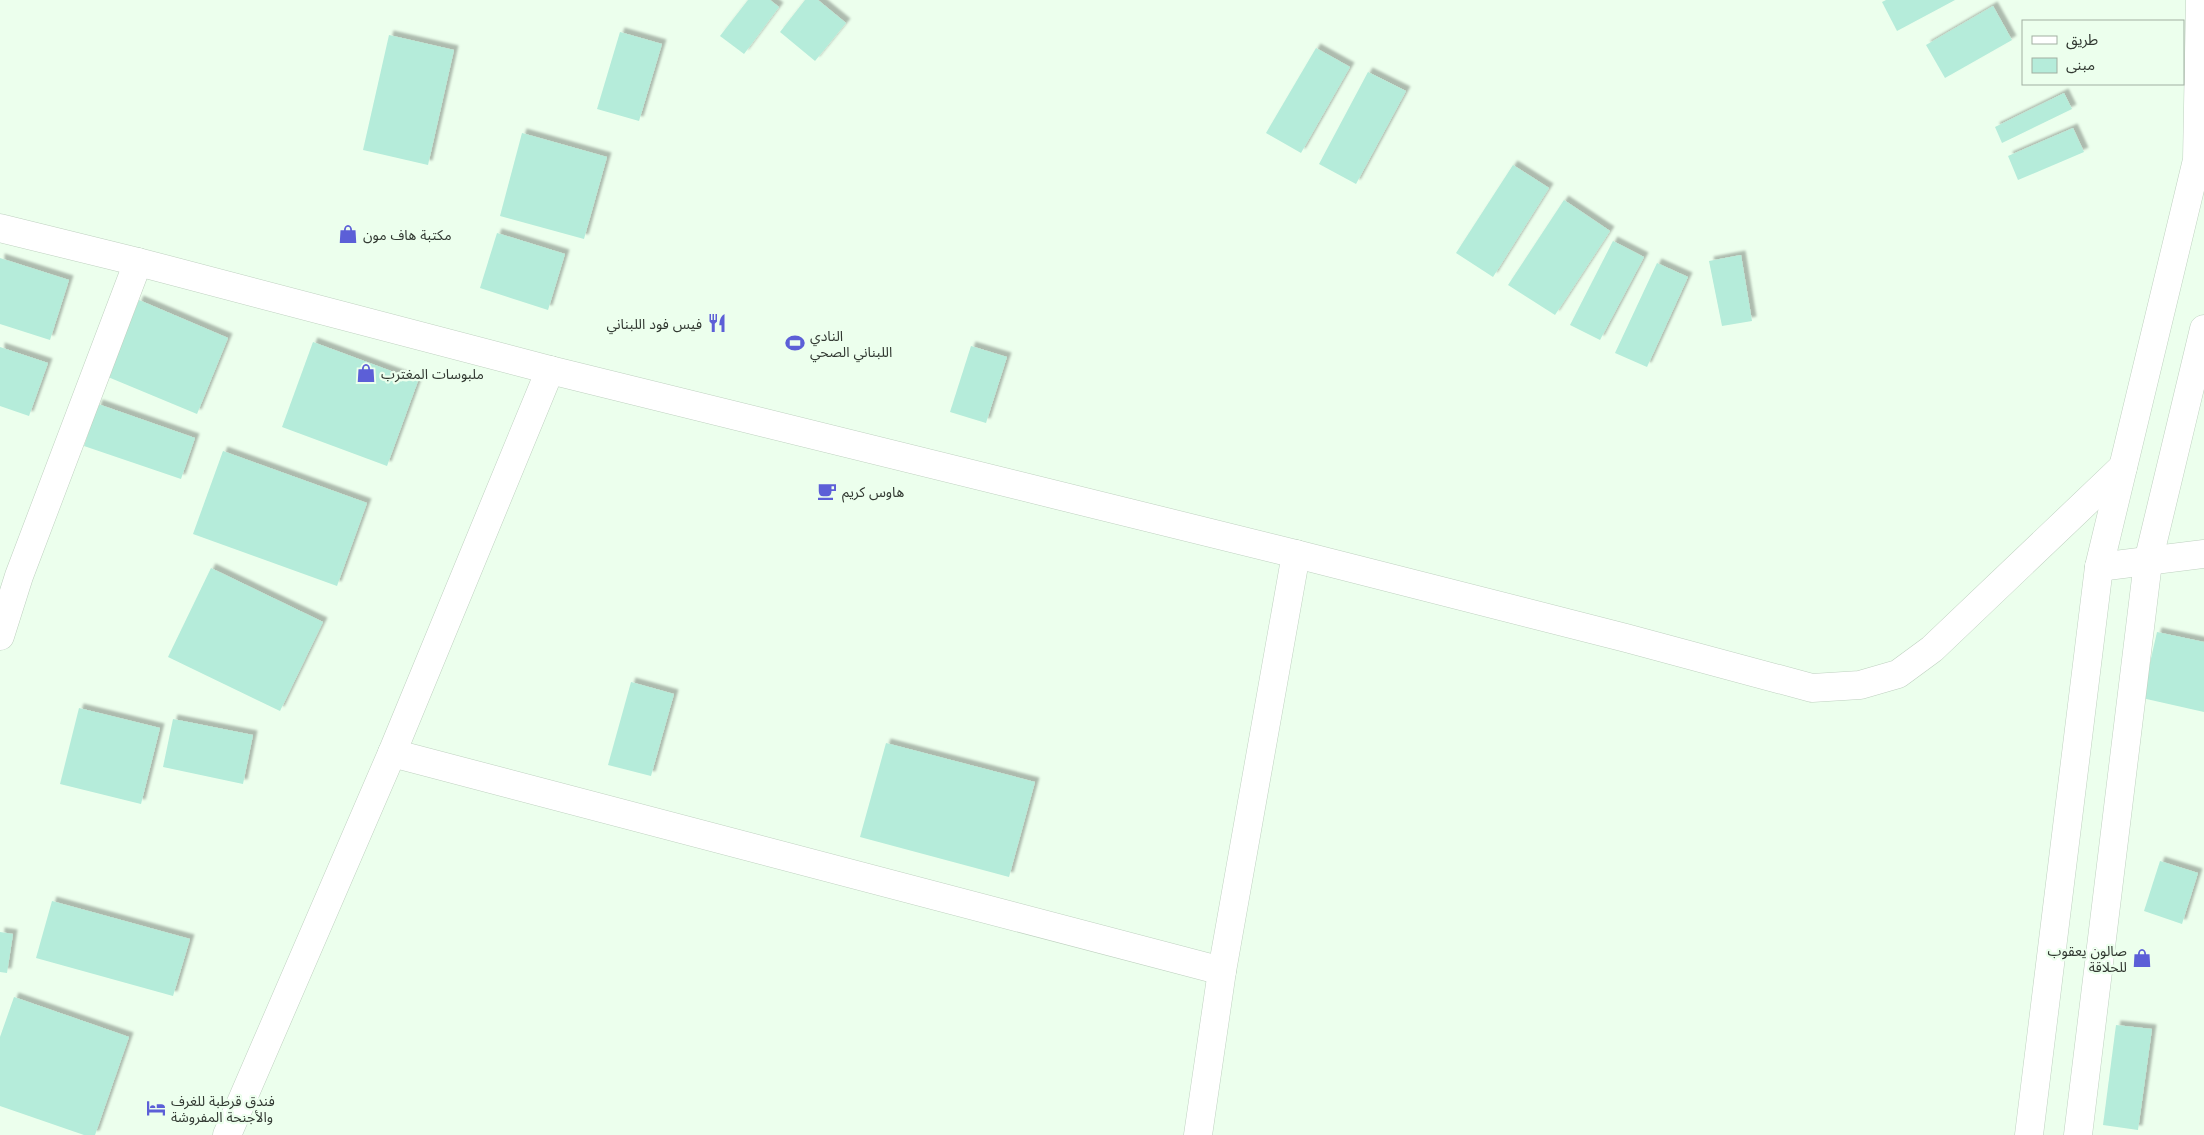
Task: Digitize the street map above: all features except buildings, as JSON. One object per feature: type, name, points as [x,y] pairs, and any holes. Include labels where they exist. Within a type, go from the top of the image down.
[{"type":"street","points":[[2029,1135],[2099,567],[2197,160],[2200,0]]},
{"type":"street","points":[[0,228],[138,262],[550,370],[1296,554],[1812,688],[1860,685],[1898,674],[1932,649],[2123,467]]},
{"type":"street","points":[[0,636],[10,575],[138,262]]},
{"type":"street","points":[[2078,1135],[2148,562],[2204,329]]},
{"type":"street","points":[[227,1135],[392,753],[550,370]]},
{"type":"street","points":[[1198,1135],[1222,971],[1296,554]]},
{"type":"street","points":[[2099,567],[2204,554]]},
{"type":"street","points":[[392,753],[1222,971]]},
{"type":"place","name":"مكتبة هاف مون","points":[[348,234]]},
{"type":"place","name":"فيس فود اللبناني","points":[[717,323]]},
{"type":"place","name":"النادي اللبناني الصحي","points":[[795,343]]},
{"type":"place","name":"ملبوسات المغترب","points":[[366,373]]},
{"type":"place","name":"هاوس كريم","points":[[827,491]]},
{"type":"place","name":"صالون يعقوب للحلاقة","points":[[2142,958]]},
{"type":"place","name":"فندق قرطبة للغرف والأجنحة المفروشة","points":[[156,1108]]}]
